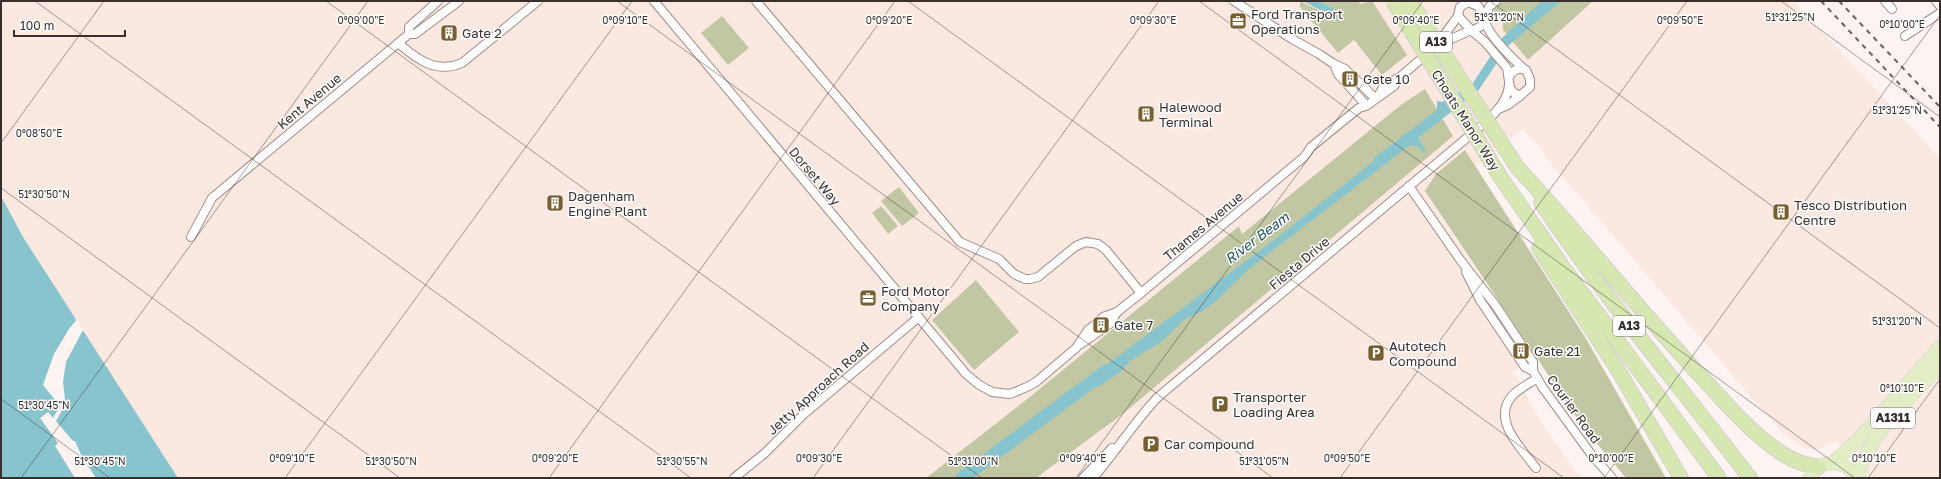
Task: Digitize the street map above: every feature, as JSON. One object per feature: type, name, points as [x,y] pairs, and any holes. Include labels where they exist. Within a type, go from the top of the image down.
[{"type":"highway","name":"Choats Manor Way","points":[[1393,1],[1501,178]]},
{"type":"highway","name":"Choats Manor Way","points":[[1410,1],[1517,167]]},
{"type":"highway","name":"A13","points":[[1517,167],[1559,212],[1670,342],[1747,424],[1778,452],[1814,473]]},
{"type":"highway","name":"A13","points":[[1517,167],[1571,248],[1631,328],[1750,478]]},
{"type":"highway","name":"A13","points":[[1501,178],[1530,234],[1618,370],[1681,478]]},
{"type":"highway","name":"A13","points":[[1501,178],[1565,270],[1719,478]]},
{"type":"main road","name":"A1311","points":[[1832,463],[1858,440],[1940,347]]},
{"type":"main road","name":"A1311","points":[[1858,478],[1864,456],[1874,439],[1940,365]]},
{"type":"main road","points":[[1814,473],[1832,463],[1847,466],[1858,478]]},
{"type":"street","points":[[409,34],[410,27],[438,1]]},
{"type":"street","name":"Kent Avenue","points":[[192,237],[212,198],[409,34],[415,34],[459,1]]},
{"type":"street","points":[[398,43],[414,56],[428,64],[442,68],[452,67],[462,63],[538,1]]},
{"type":"street","name":"Dorset Way","points":[[654,1],[959,366]]},
{"type":"street","points":[[756,1],[960,242],[999,259],[1014,274],[1025,279],[1038,277],[1076,246],[1086,242],[1098,244],[1106,250],[1141,293]]},
{"type":"street","points":[[1234,1],[1334,64],[1349,71],[1377,97]]},
{"type":"street","points":[[1472,31],[1481,28],[1489,8],[1496,1]]},
{"type":"street","points":[[1885,1],[1892,9]]},
{"type":"street","points":[[1936,1],[1940,6]]},
{"type":"street","points":[[1466,2],[1478,6],[1485,19],[1488,29],[1510,55],[1526,70],[1531,85],[1529,89],[1521,95],[1512,91],[1507,68],[1486,42],[1472,31],[1458,16],[1466,2]]},
{"type":"street","points":[[1905,36],[1940,13]]},
{"type":"street","name":"Thames Avenue","points":[[959,366],[972,380],[985,389],[1010,394],[1036,382],[1080,345],[1088,330],[1103,317],[1117,312],[1304,157],[1315,152],[1362,112],[1366,105],[1377,97],[1386,84],[1399,78],[1438,45],[1458,16]]},
{"type":"street","name":"Thames Avenue","points":[[1438,45],[1472,31]]},
{"type":"street","points":[[1334,64],[1338,74],[1366,105]]},
{"type":"street","points":[[1509,81],[1515,70],[1520,68],[1526,70]]},
{"type":"street","name":"Fiesta Drive","points":[[1084,478],[1101,458],[1120,441],[1158,398],[1442,159],[1498,109],[1508,94],[1509,81]]},
{"type":"street","name":"Fiesta Drive","points":[[1498,109],[1508,105],[1521,95]]},
{"type":"street","name":"Courier Road","points":[[1410,186],[1461,261],[1492,300],[1527,353],[1532,362],[1535,375],[1591,454],[1612,478]]},
{"type":"street","name":"Jetty Approach Road","points":[[734,478],[765,453],[810,408],[919,317]]},
{"type":"street","points":[[1535,375],[1512,396],[1505,414],[1511,436],[1536,468]]},
{"type":"street","name":"Fiesta Drive","points":[[1093,478],[1107,462],[1120,441]]},
{"type":"shaded area","points":[[1,1],[1502,1],[1493,10],[1528,60],[1593,1],[1793,1],[1940,158],[1940,478],[1871,478],[1836,442],[1817,449],[1806,449],[1783,434],[1552,165],[1538,145],[1522,129],[1477,166],[1480,172],[1476,177],[1463,191],[1437,210],[1534,358],[1514,371],[1540,421],[1580,478],[1036,478],[1453,136],[1425,89],[1402,104],[1242,234],[1239,226],[1031,396],[926,478],[178,478],[23,237],[1,196]]},
{"type":"green space","points":[[1300,1],[1337,19],[1340,13],[1319,1],[1358,1],[1360,4],[1372,1],[1407,55],[1382,75],[1354,40],[1338,53],[1300,7]]},
{"type":"green space","points":[[1502,1],[1593,1],[1528,60],[1503,30],[1503,21],[1493,10]]},
{"type":"green space","points":[[722,16],[749,48],[728,65],[701,33]]},
{"type":"green space","points":[[1425,89],[1453,136],[1124,413],[1036,478],[926,478],[1031,396],[1239,226],[1242,234],[1402,104]]},
{"type":"green space","points":[[1465,150],[1585,337],[1666,478],[1626,478],[1583,427],[1425,191],[1436,174]]},
{"type":"green space","points":[[899,187],[919,213],[902,226],[881,201]]},
{"type":"green space","points":[[881,206],[898,226],[888,234],[872,213]]},
{"type":"green space","points":[[976,280],[1019,332],[974,370],[932,320]]},
{"type":"water","points":[[1303,1],[1319,1],[1341,13],[1337,19]]},
{"type":"water","points":[[1542,1],[1561,1],[1509,45],[1478,91],[1418,138],[1426,151],[1423,153],[1417,146],[1410,145],[1249,269],[1216,301],[1204,310],[1184,320],[1162,341],[1130,361],[1120,372],[1098,387],[1090,377],[1278,237],[1374,161],[1374,158],[1437,110],[1437,101],[1442,102],[1473,83],[1503,37]]},
{"type":"water","points":[[1,196],[23,237],[178,478],[1,478]]},
{"type":"pier","points":[[77,319],[83,330],[66,362],[63,382],[66,408],[63,409],[56,421],[73,441],[75,441],[82,457],[96,478],[75,478],[55,446],[58,443],[40,418],[48,412],[53,418],[60,406],[43,385],[54,354]]},
{"type":"waterway","name":"River Beam","points":[[962,478],[1106,371]]},
{"type":"railway","points":[[1821,1],[1940,127]]},
{"type":"railway","points":[[1839,1],[1940,107]]},
{"type":"place","name":"Ford Transport Operations","points":[[1238,21]]},
{"type":"place","name":"Gate 2","points":[[449,33]]},
{"type":"place","name":"Gate 10","points":[[1350,79]]},
{"type":"place","name":"Halewood Terminal","points":[[1146,114]]},
{"type":"place","name":"Dagenham Engine Plant","points":[[555,203]]},
{"type":"place","name":"Tesco Distribution Centre","points":[[1781,212]]},
{"type":"place","name":"Ford Motor Company","points":[[868,298]]},
{"type":"place","name":"Gate 7","points":[[1101,325]]},
{"type":"place","name":"Gate 21","points":[[1521,351]]},
{"type":"place","name":"Autotech Compound","points":[[1376,353]]},
{"type":"place","name":"Transporter Loading Area","points":[[1220,404]]},
{"type":"place","name":"Car compound","points":[[1151,444]]}]
